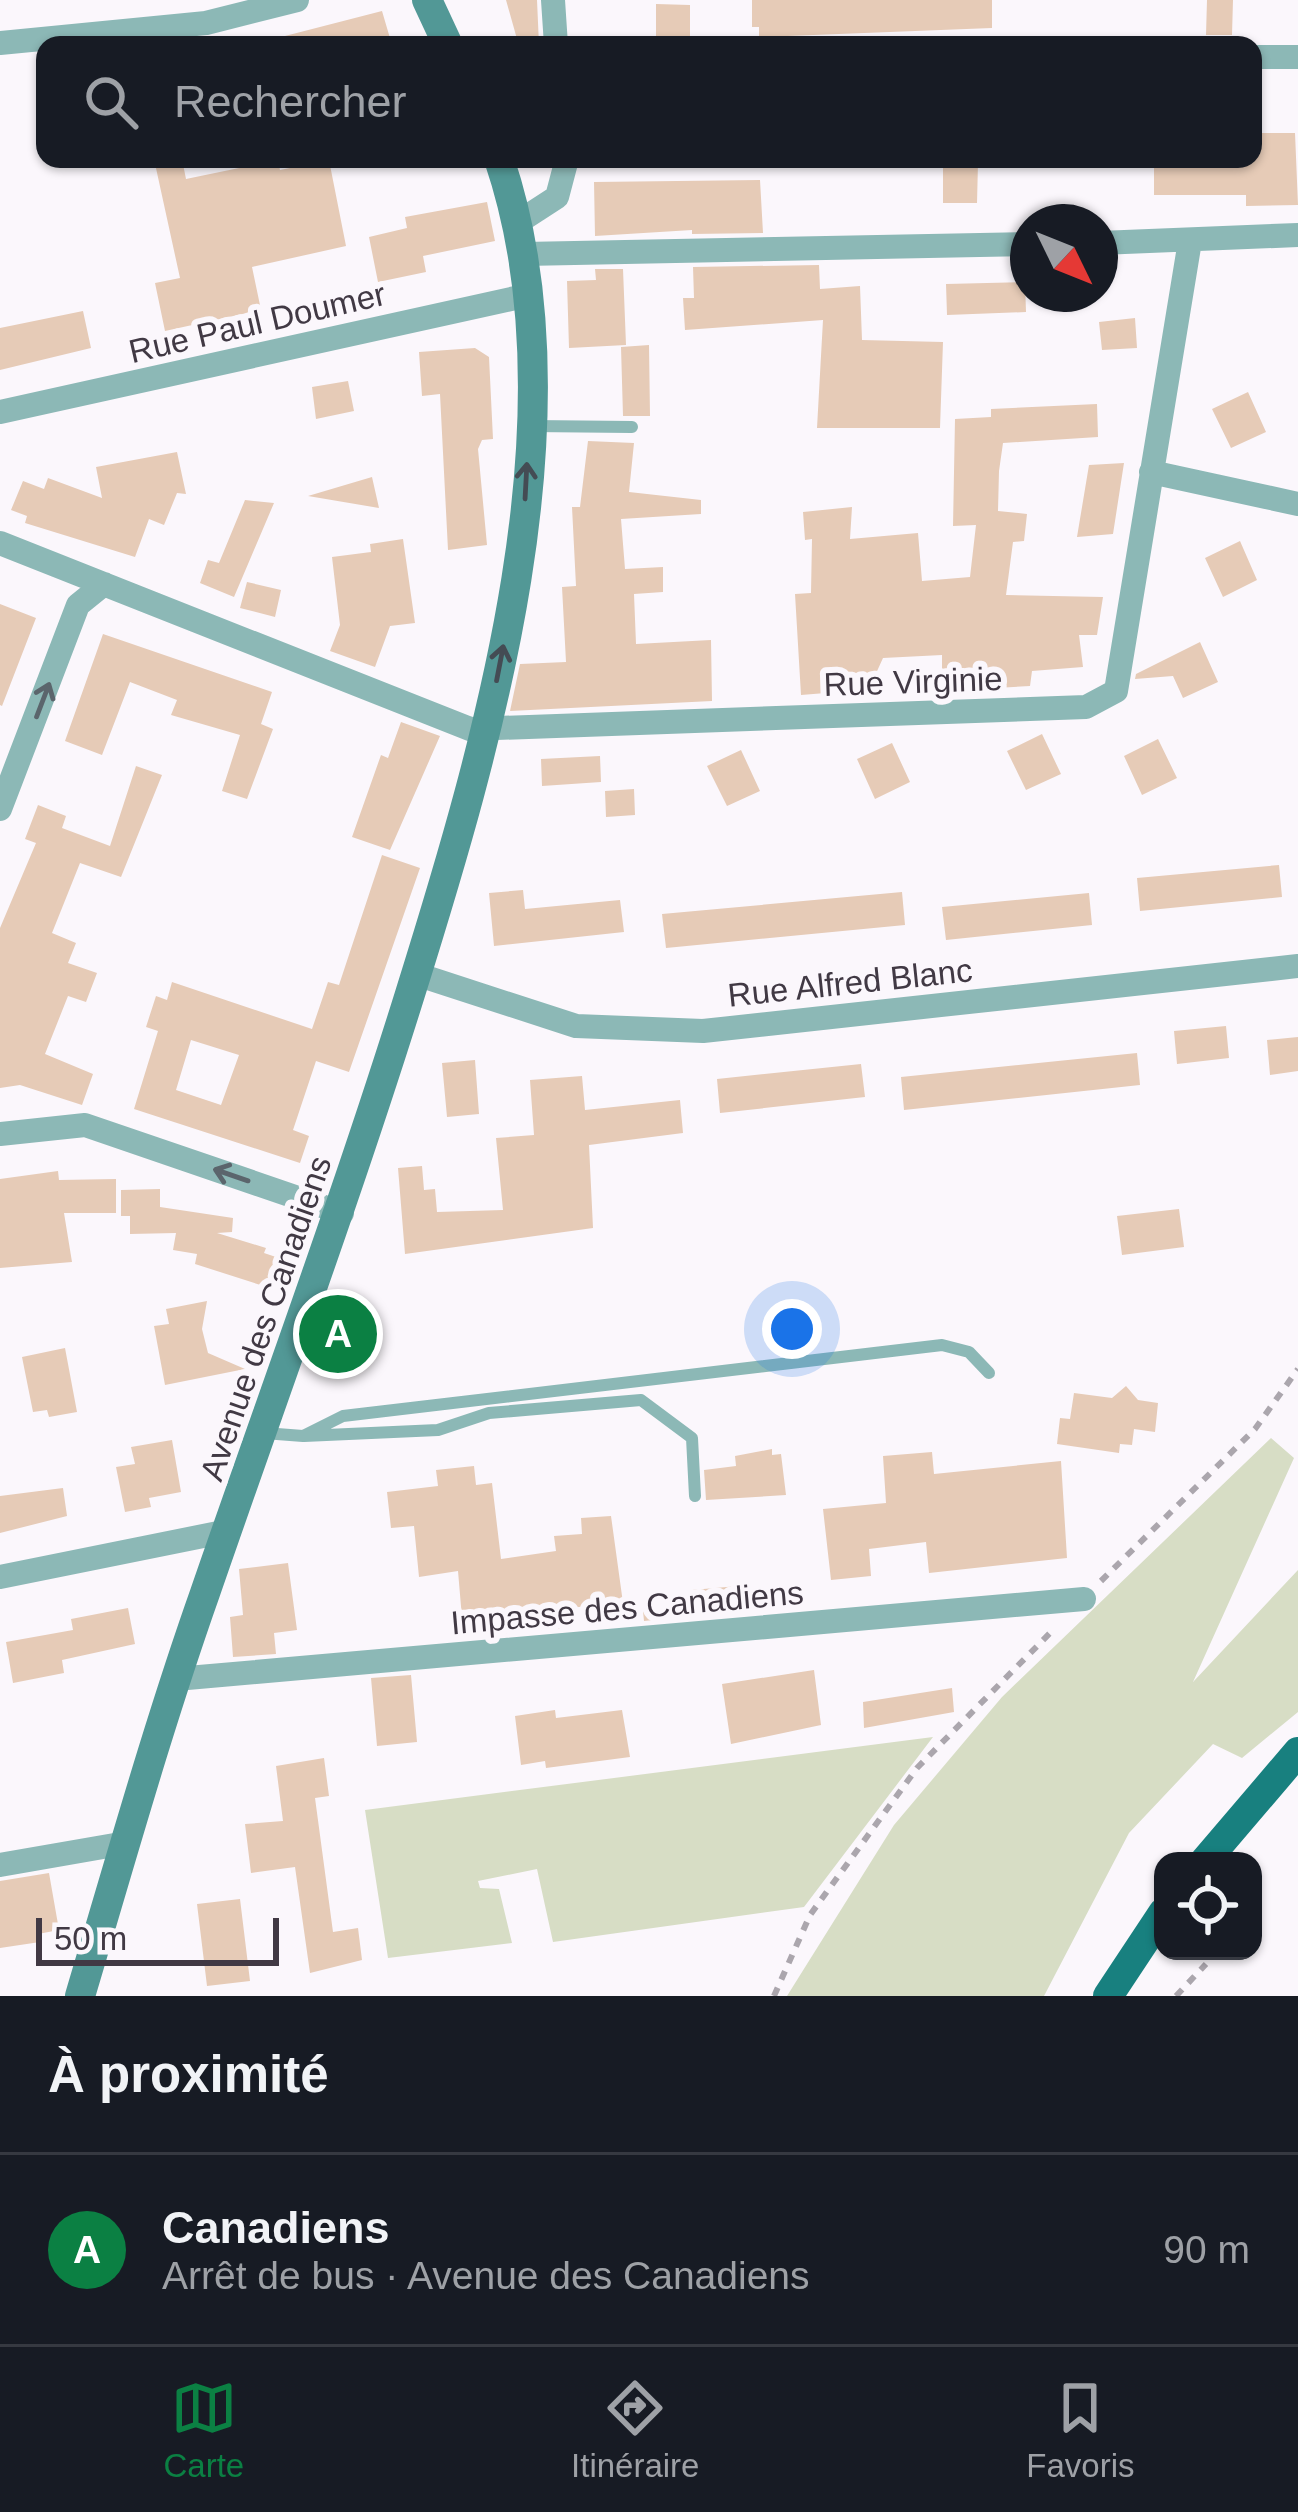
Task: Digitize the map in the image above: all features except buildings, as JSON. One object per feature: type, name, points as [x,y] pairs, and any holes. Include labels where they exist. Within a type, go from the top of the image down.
[{"type":"main road","points":[[1214,1852],[1286,1781],[1298,1752]]},
{"type":"main road","points":[[1108,1996],[1154,1927]]},
{"type":"street","points":[[78,36],[206,23],[297,0]]},
{"type":"street","points":[[427,0],[444,36]]},
{"type":"street","points":[[553,0],[555,36]]},
{"type":"street","points":[[0,44],[36,40]]},
{"type":"street","points":[[1262,56],[1298,57]]},
{"type":"street","name":"Avenue des Canadiens","points":[[80,1996],[176,1679],[342,1213],[487,729],[523,526],[529,426],[529,296],[520,221],[502,168]]},
{"type":"street","points":[[520,221],[557,196],[565,168]]},
{"type":"street","points":[[1118,243],[1298,235]]},
{"type":"street","name":"Rue Virginie","points":[[487,729],[1086,706],[1116,691],[1190,241]]},
{"type":"street","points":[[524,254],[1010,244]]},
{"type":"street","name":"Rue Paul Doumer","points":[[0,412],[529,296]]},
{"type":"street","points":[[1151,472],[1298,504]]},
{"type":"street","points":[[0,543],[470,729],[487,729]]},
{"type":"street","points":[[0,809],[78,605],[104,584]]},
{"type":"street","name":"Rue Alfred Blanc","points":[[416,974],[576,1026],[703,1031],[1298,966]]},
{"type":"street","points":[[0,1134],[85,1125],[342,1213]]},
{"type":"street","points":[[0,1577],[228,1531]]},
{"type":"street","name":"Impasse des Canadiens","points":[[176,1679],[1084,1600]]},
{"type":"street","points":[[0,1865],[126,1843]]},
{"type":"lane","points":[[529,426],[632,427]]},
{"type":"lane","points":[[303,1436],[343,1416],[942,1345],[969,1352],[989,1373]]},
{"type":"lane","points":[[263,1433],[303,1436],[438,1430],[489,1413],[641,1400],[692,1438],[695,1496]]},
{"type":"path","points":[[774,1996],[810,1915],[917,1768],[1228,1459],[1298,1369]]},
{"type":"path","points":[[1176,1996],[1206,1964]]},
{"type":"green space","points":[[1271,1438],[1294,1458],[1193,1682],[1298,1570],[1298,1712],[1242,1758],[1213,1744],[1129,1833],[1044,1996],[787,1996],[894,1825],[1002,1697]]},
{"type":"green space","points":[[933,1737],[804,1907],[553,1942],[537,1869],[478,1881],[480,1888],[499,1889],[512,1943],[388,1958],[365,1810]]},
{"type":"place","name":"Canadiens","points":[[338,1334]]}]
